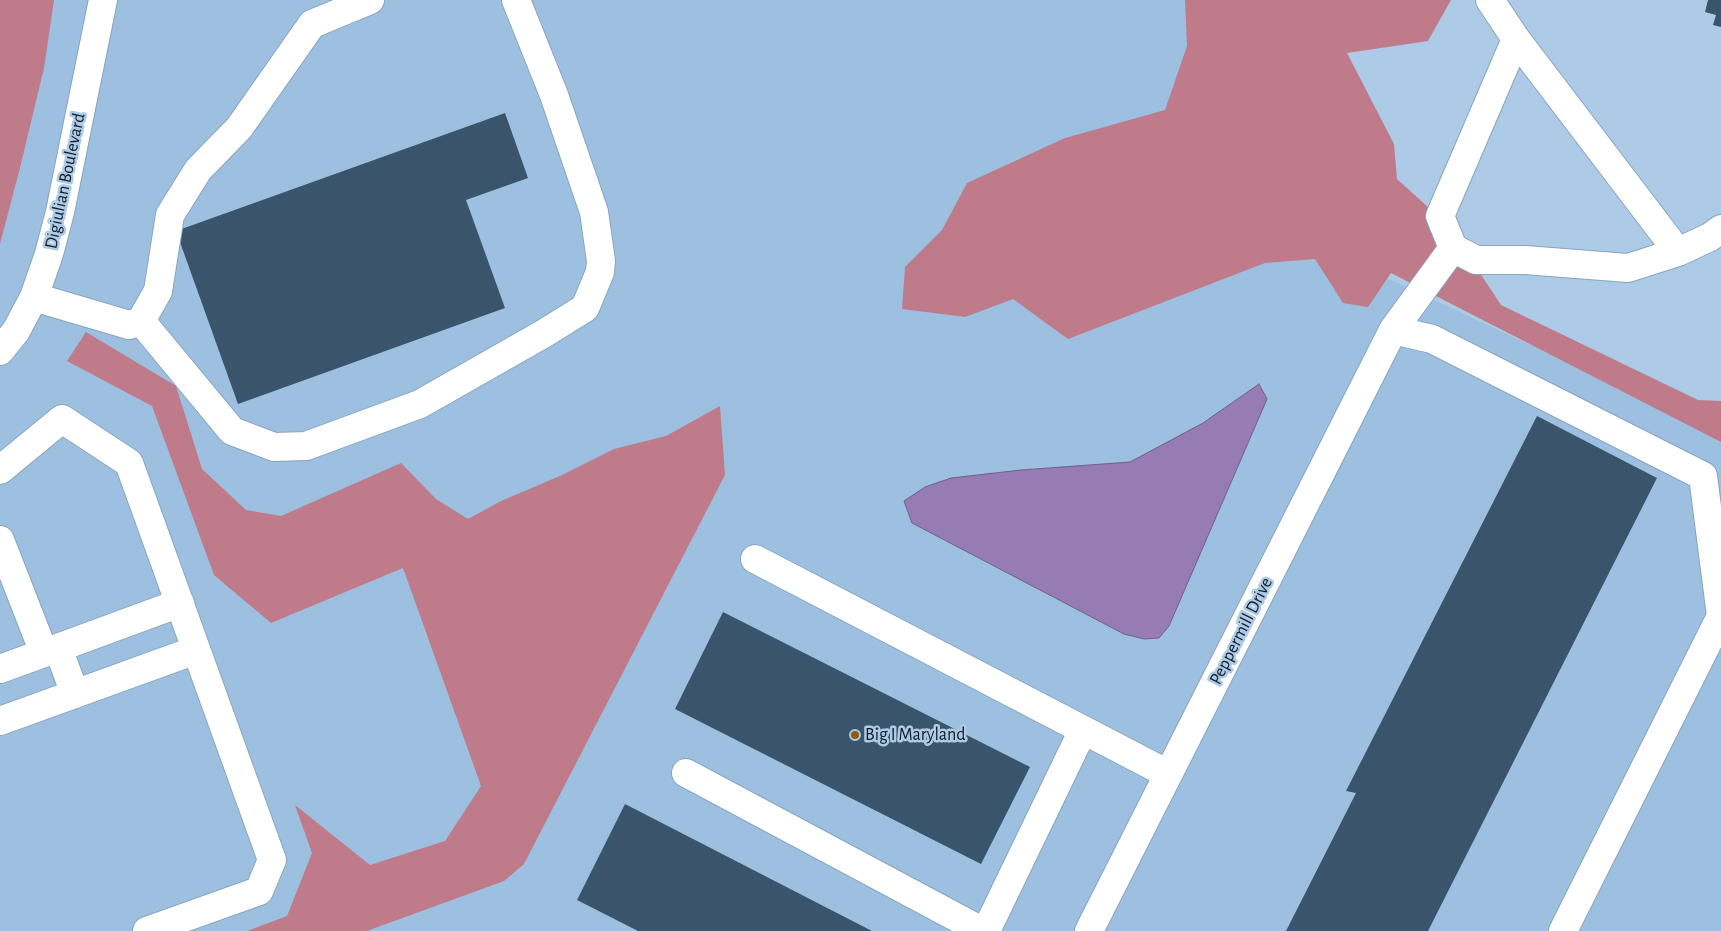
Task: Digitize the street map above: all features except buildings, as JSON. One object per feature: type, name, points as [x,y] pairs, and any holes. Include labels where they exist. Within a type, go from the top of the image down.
[{"type":"street","name":"Digiulian Boulevard","points":[[0,351],[16,331],[34,297],[49,254],[60,212],[103,0]]},
{"type":"street","points":[[34,297],[129,325],[141,321],[158,291],[170,215],[198,170],[239,128],[312,24],[370,0]]},
{"type":"street","points":[[141,321],[232,431],[274,447],[306,446],[420,404],[585,308],[600,272],[601,261],[594,212],[554,95],[516,0]]},
{"type":"street","points":[[1490,0],[1516,39],[1678,252]]},
{"type":"street","points":[[1516,39],[1440,216],[1452,248],[1476,260],[1525,260],[1628,268],[1678,252],[1710,237],[1721,229]]},
{"type":"street","name":"Peppermill Drive","points":[[1089,931],[1393,330],[1452,248]]},
{"type":"street","points":[[1393,330],[1432,340],[1703,476],[1721,616],[1562,931]]},
{"type":"street","points":[[0,470],[62,420],[129,463],[272,860],[260,891],[147,931]]},
{"type":"street","points":[[0,540],[51,651],[75,694]]},
{"type":"street","points":[[755,559],[1168,774]]},
{"type":"street","points":[[0,669],[180,603]]},
{"type":"street","points":[[0,721],[196,650]]},
{"type":"street","points":[[686,773],[984,931],[1084,730]]},
{"type":"shaded area","points":[[0,0],[54,0],[44,68],[0,244]]},
{"type":"shaded area","points":[[47,0],[1204,0],[1312,243],[1721,434],[1721,931],[0,931],[0,216]]},
{"type":"shaded area","points":[[1185,0],[1451,0],[1428,41],[1347,53],[1394,144],[1397,179],[1449,226],[1501,305],[1698,400],[1721,401],[1721,442],[1391,273],[1368,307],[1343,303],[1315,259],[1265,263],[1068,339],[1013,299],[965,317],[902,309],[905,267],[942,230],[967,183],[1065,138],[1165,110],[1187,46]]},
{"type":"shaded area","points":[[86,332],[176,386],[202,469],[246,510],[281,516],[401,463],[436,499],[468,519],[501,501],[562,475],[614,449],[666,436],[720,406],[725,475],[524,864],[504,881],[367,931],[247,931],[287,916],[312,853],[295,805],[370,865],[445,841],[481,786],[403,568],[271,623],[214,575],[152,406],[67,361]]},
{"type":"shaded area","points":[[1259,384],[1267,399],[1169,626],[1159,638],[1144,639],[1124,634],[912,523],[904,501],[925,487],[951,478],[1021,470],[1130,462],[1203,423]]},
{"type":"place","name":"Big I Maryland","points":[[855,735]]}]
